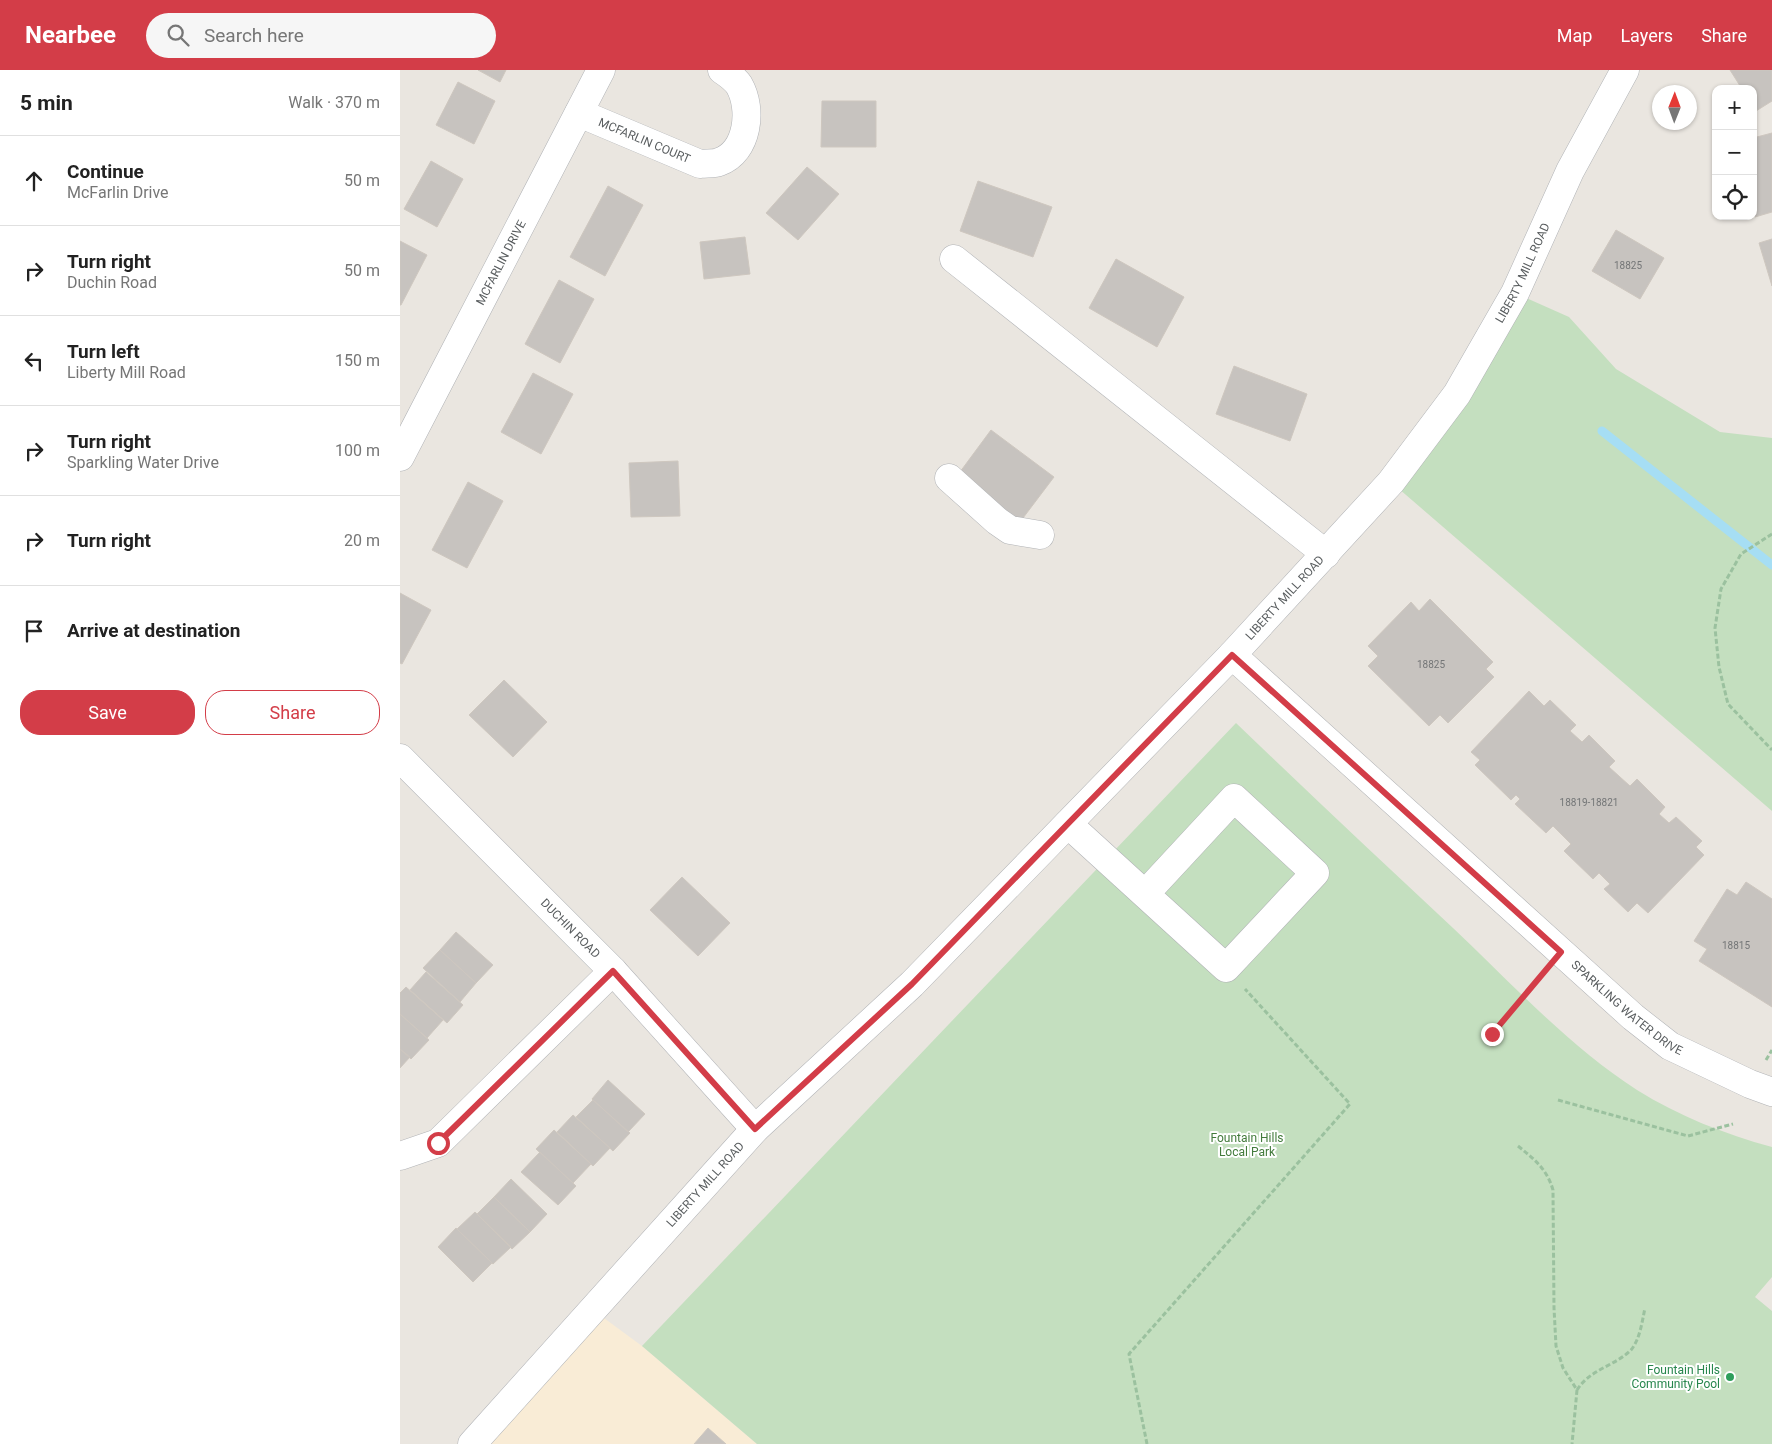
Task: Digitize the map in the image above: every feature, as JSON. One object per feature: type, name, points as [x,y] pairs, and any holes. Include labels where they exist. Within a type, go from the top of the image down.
[{"type":"street","name":"MCFARLIN DRIVE","points":[[400,457],[602,70]]},
{"type":"street","name":"MCFARLIN COURT","points":[[579,113],[700,164],[719,162],[734,152],[743,138],[747,111],[739,86],[729,74],[722,70]]},
{"type":"street","name":"LIBERTY MILL ROAD","points":[[472,1444],[755,1129],[912,984],[1232,655],[1391,482],[1457,394],[1515,293],[1570,171],[1625,70]]},
{"type":"street","points":[[954,259],[1326,554]]},
{"type":"street","points":[[949,478],[997,521],[1010,530],[1040,535]]},
{"type":"street","name":"SPARKLING WATER DRIVE","points":[[1232,655],[1632,1017],[1670,1046],[1750,1084],[1772,1092]]},
{"type":"street","name":"DUCHIN ROAD","points":[[400,758],[613,971],[755,1129]]},
{"type":"street","points":[[1068,824],[1226,968],[1315,873],[1234,798],[1145,894]]},
{"type":"street","points":[[400,1156],[438,1143],[613,971]]},
{"type":"path","points":[[1772,534],[1741,554],[1721,589],[1716,628],[1719,667],[1728,704],[1772,750]]},
{"type":"path","points":[[1492,1034],[1561,952]]},
{"type":"path","points":[[1146,1444],[1130,1354],[1350,1104],[1226,968]]},
{"type":"path","points":[[1558,1100],[1688,1136],[1733,1124]]},
{"type":"path","points":[[1518,1146],[1537,1161],[1550,1177],[1553,1190],[1556,1346],[1563,1368],[1577,1390]]},
{"type":"path","points":[[1572,1444],[1577,1390],[1587,1377],[1631,1350],[1640,1332],[1645,1308]]},
{"type":"shaded area","points":[[593,1310],[642,1346],[757,1444],[472,1444]]},
{"type":"green space","points":[[1515,293],[1569,317],[1616,369],[1720,432],[1772,438],[1772,811],[1391,482]]},
{"type":"green space","name":"Fountain Hills Local Park","points":[[1236,723],[1541,1013],[1612,1073],[1637,1090],[1686,1116],[1719,1130],[1772,1147],[1772,1277],[1755,1297],[1772,1311],[1772,1444],[757,1444],[642,1346]]},
{"type":"building","points":[[478,70],[506,70],[500,82]]},
{"type":"building","points":[[1730,70],[1772,70],[1772,101],[1757,110],[1757,85],[1739,85]]},
{"type":"building","points":[[458,82],[495,101],[474,144],[436,125]]},
{"type":"building","points":[[822,101],[876,101],[876,147],[821,147]]},
{"type":"building","points":[[1772,133],[1772,212],[1757,216],[1757,175],[1757,137]]},
{"type":"building","points":[[431,161],[463,179],[437,227],[404,209]]},
{"type":"building","points":[[807,167],[839,194],[798,240],[766,213]]},
{"type":"building","points":[[978,181],[1052,207],[1033,257],[960,231]]},
{"type":"building","points":[[608,186],[643,205],[605,276],[570,257]]},
{"type":"building","points":[[1616,230],[1664,258],[1640,299],[1592,271]]},
{"type":"building","points":[[745,237],[750,274],[704,279],[700,242]]},
{"type":"building","points":[[1772,239],[1772,286],[1759,243]]},
{"type":"building","points":[[400,241],[427,255],[401,305],[400,305]]},
{"type":"building","points":[[1116,259],[1184,297],[1157,347],[1089,308]]},
{"type":"building","points":[[559,280],[594,299],[560,363],[525,344]]},
{"type":"building","points":[[1234,366],[1307,394],[1290,441],[1216,414]]},
{"type":"building","points":[[533,373],[573,394],[541,454],[501,432]]},
{"type":"building","points":[[991,430],[1054,477],[1020,522],[957,476]]},
{"type":"building","points":[[678,461],[680,516],[631,517],[629,463]]},
{"type":"building","points":[[468,482],[503,501],[467,568],[432,550]]},
{"type":"building","points":[[400,593],[431,610],[402,664],[400,663]]},
{"type":"building","points":[[1430,599],[1493,662],[1486,669],[1494,677],[1448,723],[1440,715],[1429,726],[1368,666],[1378,656],[1368,646],[1411,602],[1419,611]]},
{"type":"building","points":[[504,680],[547,722],[513,757],[469,715]]},
{"type":"building","points":[[1529,691],[1544,706],[1550,700],[1576,725],[1570,731],[1582,742],[1589,735],[1615,761],[1609,767],[1630,786],[1637,779],[1665,807],[1659,814],[1669,823],[1676,817],[1702,841],[1696,847],[1704,855],[1648,913],[1637,903],[1628,912],[1604,889],[1610,884],[1599,873],[1593,879],[1564,851],[1571,844],[1553,826],[1546,833],[1515,804],[1520,799],[1516,795],[1511,800],[1475,765],[1480,760],[1471,752]]},
{"type":"building","points":[[682,877],[730,923],[698,956],[650,910]]},
{"type":"building","points":[[1746,882],[1772,899],[1772,1007],[1699,961],[1707,949],[1694,941],[1727,889],[1737,895]]},
{"type":"building","points":[[456,932],[493,965],[476,983],[440,950]]},
{"type":"building","points":[[440,950],[476,983],[460,1002],[423,968]]},
{"type":"building","points":[[426,972],[463,1005],[447,1023],[410,990]]},
{"type":"building","points":[[406,987],[443,1020],[427,1038],[400,1014],[400,993]]},
{"type":"building","points":[[400,1014],[429,1040],[411,1059],[400,1049]]},
{"type":"building","points":[[400,1049],[410,1057],[400,1068]]},
{"type":"building","points":[[608,1080],[645,1114],[628,1132],[592,1099]]},
{"type":"building","points":[[593,1100],[630,1133],[613,1151],[576,1117]]},
{"type":"building","points":[[573,1115],[610,1148],[593,1166],[557,1132]]},
{"type":"building","points":[[554,1130],[591,1164],[573,1183],[536,1149]]},
{"type":"building","points":[[540,1152],[576,1186],[558,1205],[521,1172]]},
{"type":"building","points":[[511,1179],[547,1214],[530,1232],[494,1197]]},
{"type":"building","points":[[494,1197],[530,1232],[512,1249],[477,1214]]},
{"type":"building","points":[[475,1212],[511,1247],[493,1264],[457,1229]]},
{"type":"building","points":[[456,1228],[492,1263],[473,1282],[438,1247]]},
{"type":"building","points":[[708,1428],[726,1444],[694,1444]]},
{"type":"waterway","points":[[1602,431],[1772,565]]},
{"type":"place","name":"Fountain Hills Community Pool","points":[[1730,1377]]},
{"type":"route","points":[[438,1143],[613,971],[755,1129],[912,984],[1232,655],[1561,952],[1492,1034]]}]
